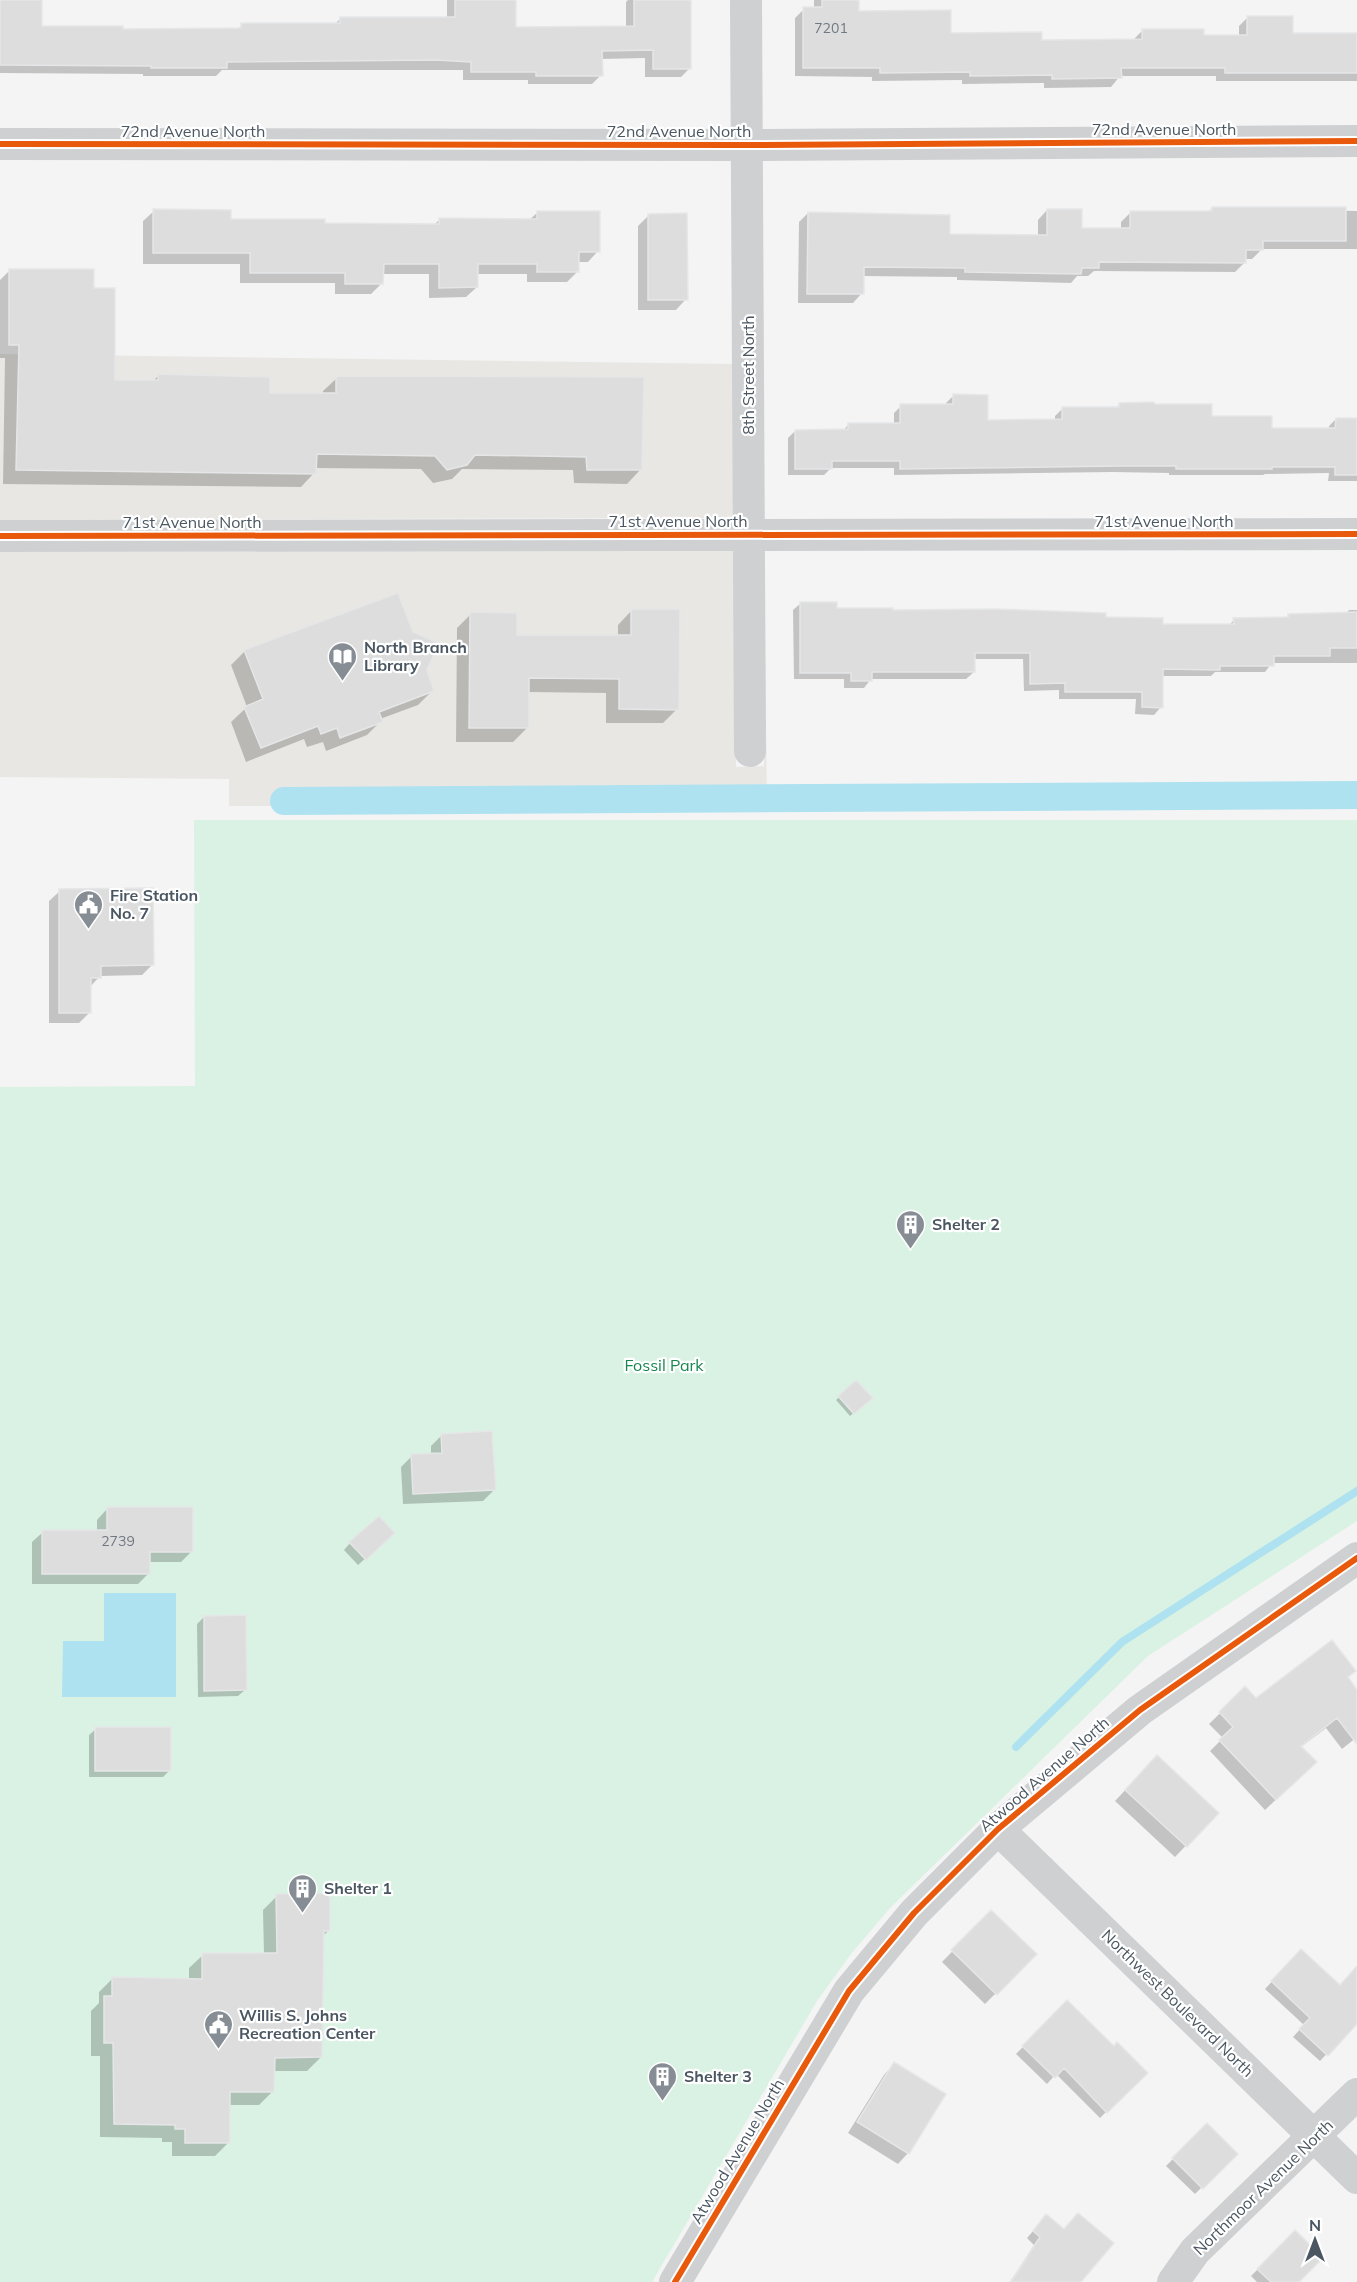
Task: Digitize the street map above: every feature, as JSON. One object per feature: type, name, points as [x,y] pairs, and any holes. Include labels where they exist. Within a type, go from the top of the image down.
[{"type":"street","name":"8th Street North","points":[[746,0],[750,751]]},
{"type":"street","name":"72nd Avenue North","points":[[0,144],[747,145],[1357,141]]},
{"type":"street","name":"71st Avenue North","points":[[0,536],[1357,534]]},
{"type":"street","name":"Atwood Avenue North","points":[[675,2282],[849,1991],[914,1913],[999,1829],[1140,1710],[1357,1558]]},
{"type":"street","name":"Northwest Boulevard North","points":[[999,1829],[1357,2178]]},
{"type":"street","name":"Northmoor Avenue North","points":[[1173,2282],[1195,2251],[1357,2094]]},
{"type":"shaded area","points":[[0,354],[734,364],[735,518],[0,520]]},
{"type":"shaded area","points":[[735,550],[736,767],[764,766],[764,550],[767,806],[229,806],[229,779],[0,777],[0,552]]},
{"type":"green space","name":"Fossil Park","points":[[194,820],[1357,820],[1357,1521],[1148,1656],[890,1908],[851,1954],[817,2001],[652,2282],[0,2282],[0,1087],[195,1086]]},
{"type":"water","points":[[104,1593],[176,1593],[176,1697],[62,1697],[63,1641],[104,1641]]},
{"type":"building","points":[[0,0],[42,0],[42,26],[123,26],[123,29],[241,28],[241,23],[340,23],[340,17],[455,17],[455,0],[516,0],[516,27],[634,26],[634,0],[691,0],[691,69],[653,69],[653,50],[602,51],[603,76],[536,76],[536,72],[471,72],[471,62],[435,60],[227,62],[227,68],[0,65]]},
{"type":"building","points":[[822,0],[859,0],[859,11],[951,10],[951,33],[1042,32],[1042,40],[1142,39],[1142,29],[1204,29],[1204,35],[1247,35],[1247,16],[1293,16],[1293,33],[1357,33],[1357,73],[1225,73],[1225,68],[1121,68],[1122,78],[1052,79],[1052,75],[970,76],[970,72],[880,73],[880,68],[803,68],[803,7],[822,7]]},
{"type":"building","points":[[1212,207],[1346,207],[1346,241],[1263,241],[1263,250],[1246,250],[1246,263],[1099,262],[1099,268],[1082,268],[1081,274],[965,272],[965,268],[864,267],[864,294],[807,294],[808,212],[950,215],[950,234],[1047,235],[1047,209],[1082,209],[1082,228],[1130,228],[1130,211],[1212,211]]},
{"type":"building","points":[[153,209],[231,210],[231,219],[325,219],[325,223],[439,224],[439,218],[537,219],[537,211],[600,211],[600,252],[579,252],[579,272],[537,272],[537,264],[478,264],[478,287],[439,288],[439,264],[384,264],[383,284],[345,284],[345,273],[250,273],[250,253],[153,253]]},
{"type":"building","points":[[687,213],[688,300],[648,300],[648,214]]},
{"type":"building","points":[[9,269],[94,269],[94,288],[115,288],[115,380],[158,380],[158,374],[270,377],[270,393],[336,393],[336,376],[644,377],[642,470],[587,470],[586,457],[475,455],[467,465],[447,470],[435,456],[317,454],[316,474],[16,470],[19,345],[9,345]]},
{"type":"building","points":[[953,394],[988,395],[988,420],[1062,419],[1062,407],[1119,407],[1119,403],[1154,402],[1155,404],[1212,404],[1212,416],[1272,416],[1272,428],[1335,428],[1336,418],[1357,418],[1357,475],[1335,475],[1335,467],[1176,469],[1176,466],[1120,466],[900,469],[900,461],[832,461],[832,469],[795,469],[795,430],[848,429],[848,423],[900,423],[900,404],[953,404]]},
{"type":"building","name":"North Branch Library","points":[[398,593],[413,632],[439,643],[427,670],[434,691],[379,712],[383,722],[340,738],[337,728],[321,734],[318,726],[261,748],[244,707],[263,699],[244,650]]},
{"type":"building","points":[[800,602],[837,602],[837,608],[994,609],[1106,613],[1106,617],[1163,618],[1163,624],[1234,624],[1233,618],[1357,612],[1357,648],[1330,648],[1330,656],[1274,656],[1274,666],[1220,666],[1220,670],[1163,669],[1163,708],[1142,707],[1142,692],[1065,692],[1065,683],[1030,684],[1030,653],[975,653],[975,672],[872,672],[872,681],[851,681],[851,673],[800,673]]},
{"type":"building","points":[[631,609],[680,609],[679,710],[619,709],[619,679],[529,678],[529,728],[469,728],[470,612],[517,613],[517,635],[631,635]]},
{"type":"building","points":[[153,888],[154,965],[101,966],[101,978],[91,978],[91,1013],[59,1013],[59,889]]},
{"type":"building","points":[[856,1380],[873,1398],[854,1414],[838,1396]]},
{"type":"building","points":[[492,1431],[496,1490],[413,1494],[411,1454],[442,1453],[441,1434]]},
{"type":"building","points":[[107,1507],[193,1507],[193,1552],[150,1552],[150,1574],[42,1574],[42,1530],[107,1530]]},
{"type":"building","points":[[379,1516],[395,1533],[366,1560],[349,1542]]},
{"type":"building","points":[[246,1615],[247,1690],[204,1691],[204,1616]]},
{"type":"building","points":[[1332,1640],[1356,1671],[1348,1677],[1357,1690],[1357,1744],[1337,1718],[1301,1746],[1317,1762],[1276,1800],[1219,1740],[1233,1727],[1219,1712],[1245,1686],[1256,1698]]},
{"type":"building","points":[[95,1727],[171,1727],[171,1771],[95,1771]]},
{"type":"building","points":[[1157,1755],[1219,1813],[1187,1847],[1125,1790]]},
{"type":"building","name":"Willis S. Johns Recreation Center","points":[[330,1893],[330,1931],[324,1931],[322,2057],[275,2058],[274,2092],[230,2092],[230,2143],[185,2143],[185,2129],[175,2129],[175,2125],[114,2124],[113,2043],[104,2043],[104,1996],[112,1996],[112,1977],[202,1979],[202,1953],[277,1953],[276,1894]]},
{"type":"building","points":[[991,1910],[1037,1954],[997,1995],[951,1950]]},
{"type":"building","points":[[1301,1949],[1340,1985],[1357,1966],[1357,2024],[1328,2056],[1299,2029],[1310,2018],[1271,1981]]},
{"type":"building","points":[[1067,2000],[1114,2046],[1117,2042],[1148,2073],[1107,2113],[1064,2068],[1055,2078],[1022,2046]]},
{"type":"building","points":[[894,2062],[946,2094],[909,2154],[857,2122]]},
{"type":"building","points":[[1207,2123],[1238,2154],[1203,2189],[1172,2158]]},
{"type":"building","points":[[1078,2213],[1114,2243],[1081,2282],[1011,2282],[1040,2237],[1033,2231],[1046,2214],[1064,2229]]},
{"type":"building","points":[[1295,2230],[1323,2258],[1299,2282],[1271,2282],[1257,2269]]},
{"type":"waterway","points":[[284,801],[1357,795]]},
{"type":"waterway","points":[[1016,1747],[1122,1642],[1357,1491]]},
{"type":"cycle path","points":[[0,144],[746,145],[1357,141]]},
{"type":"cycle path","points":[[0,536],[1357,534]]},
{"type":"cycle path","points":[[675,2282],[849,1991],[914,1913],[998,1829],[1140,1710],[1357,1558]]},
{"type":"place","name":"North Branch Library","points":[[343,682]]},
{"type":"place","name":"Fire Station No. 7","points":[[89,930]]},
{"type":"place","name":"Shelter 2","points":[[911,1250]]},
{"type":"place","name":"Shelter 1","points":[[303,1914]]},
{"type":"place","name":"Willis S. Johns Recreation Center","points":[[218,2050]]},
{"type":"place","name":"Shelter 3","points":[[663,2102]]}]
